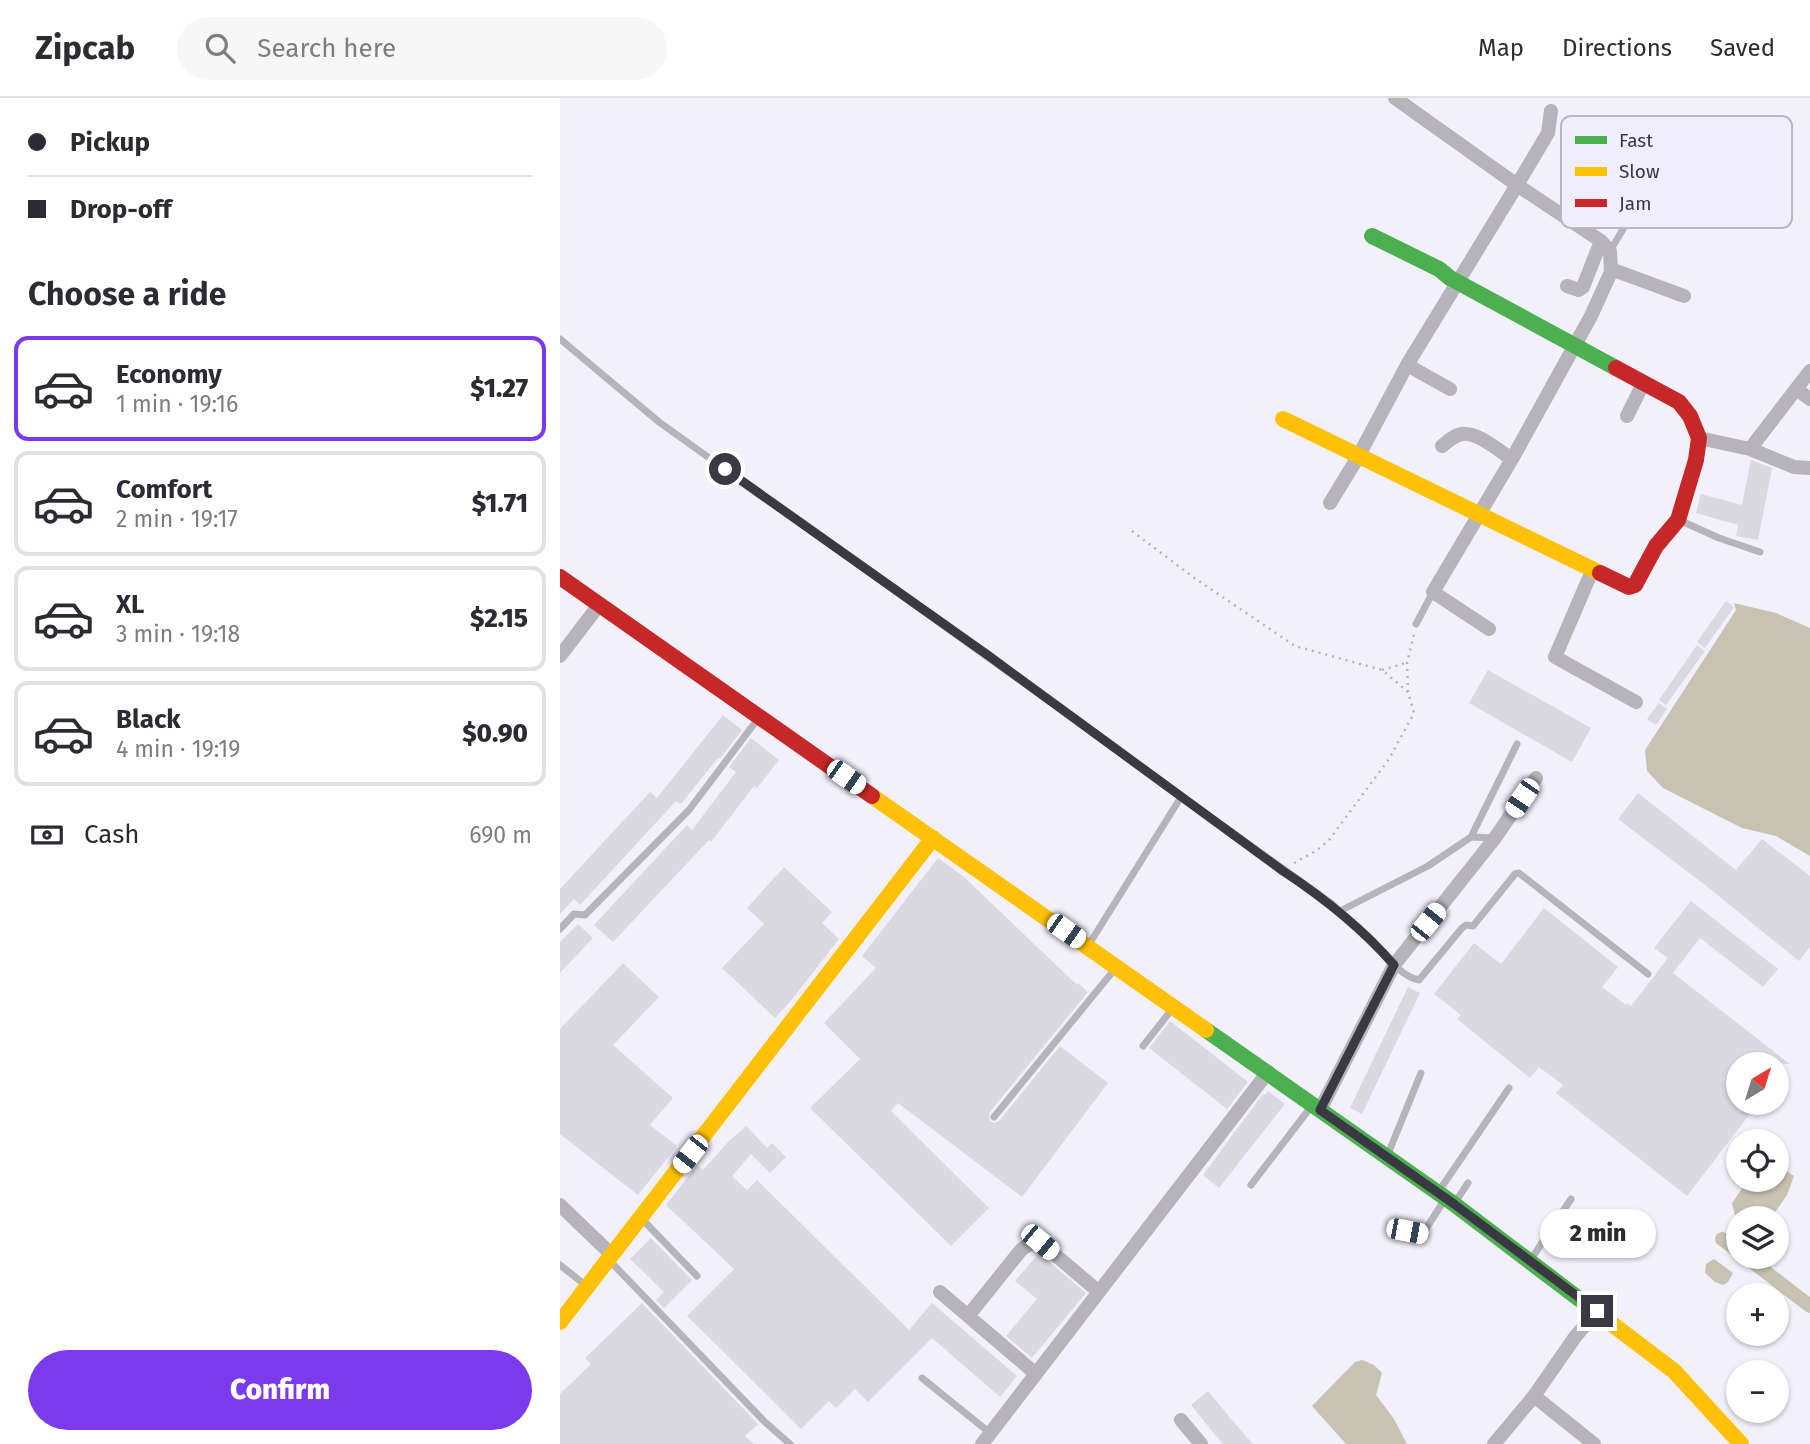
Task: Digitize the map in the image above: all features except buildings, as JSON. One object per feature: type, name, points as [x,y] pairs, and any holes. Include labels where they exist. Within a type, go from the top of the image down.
[{"type":"street","points":[[1395,98],[1561,215]]},
{"type":"street","points":[[1330,503],[1359,457],[1408,365],[1548,133],[1551,111]]},
{"type":"street","points":[[1489,629],[1433,592],[1512,460],[1575,346],[1611,269],[1606,246],[1580,228]]},
{"type":"street","points":[[1283,419],[1629,587],[1635,585],[1656,547],[1678,520],[1696,460],[1699,438],[1690,416],[1679,402],[1372,236]]},
{"type":"street","points":[[1567,286],[1579,290],[1583,287],[1606,246]]},
{"type":"street","points":[[1611,269],[1684,296]]},
{"type":"street","points":[[1408,365],[1450,389]]},
{"type":"street","points":[[1750,449],[1810,371]]},
{"type":"street","points":[[1627,416],[1644,382]]},
{"type":"street","points":[[1796,389],[1810,399]]},
{"type":"street","points":[[1443,446],[1458,435],[1466,433],[1512,460]]},
{"type":"street","points":[[1699,438],[1750,449],[1794,467],[1810,468]]},
{"type":"street","points":[[1592,571],[1555,657],[1636,702]]},
{"type":"street","points":[[560,577],[1268,1072],[1530,1261],[1674,1371],[1741,1444]]},
{"type":"street","points":[[560,656],[600,605]]},
{"type":"street","points":[[1316,1107],[1394,965],[1495,838],[1536,778]]},
{"type":"street","points":[[560,1322],[933,838]]},
{"type":"street","points":[[984,1441],[1268,1072]]},
{"type":"street","points":[[560,1205],[610,1257]]},
{"type":"street","points":[[968,1316],[1021,1250],[1032,1242],[1040,1242],[1099,1292]]},
{"type":"street","points":[[940,1292],[1036,1374]]},
{"type":"street","points":[[1494,1444],[1534,1396],[1575,1337],[1597,1311]]},
{"type":"street","points":[[1534,1396],[1594,1444]]},
{"type":"street","points":[[1181,1420],[1201,1444]]},
{"type":"lane","points":[[1606,246],[1620,228]]},
{"type":"lane","points":[[560,340],[659,422],[989,656],[1340,912],[1370,938],[1394,965],[1415,980],[1419,980],[1462,928],[1466,925],[1473,926],[1515,874],[1519,873],[1648,974]]},
{"type":"lane","points":[[1678,520],[1760,552]]},
{"type":"lane","points":[[1415,628],[1433,592]]},
{"type":"lane","points":[[560,929],[574,914],[585,915],[690,810],[760,717]]},
{"type":"lane","points":[[1340,912],[1428,866],[1471,837],[1517,744]]},
{"type":"lane","points":[[1088,946],[1181,797]]},
{"type":"lane","points":[[1471,837],[1495,838]]},
{"type":"lane","points":[[994,1117],[1117,967]]},
{"type":"lane","points":[[1143,1046],[1174,1007]]},
{"type":"lane","points":[[1387,1158],[1421,1073]]},
{"type":"lane","points":[[1391,1228],[1422,1235],[1510,1088]]},
{"type":"lane","points":[[1251,1185],[1316,1107]]},
{"type":"lane","points":[[1445,1199],[1468,1183]]},
{"type":"lane","points":[[1530,1261],[1570,1199]]},
{"type":"lane","points":[[641,1217],[697,1276]]},
{"type":"lane","points":[[610,1257],[764,1421],[790,1444]]},
{"type":"lane","points":[[560,1265],[587,1287]]},
{"type":"lane","points":[[922,1378],[984,1441]]},
{"type":"path","points":[[1132,531],[1193,577],[1295,646],[1382,670],[1408,692]]},
{"type":"path","points":[[1283,871],[1329,840],[1390,759],[1414,713],[1408,692],[1407,663],[1415,628]]},
{"type":"path","points":[[1382,670],[1407,663]]},
{"type":"shaded area","points":[[1734,603],[1776,613],[1810,628],[1810,856],[1776,836],[1742,828],[1663,788],[1647,771],[1645,750],[1736,610]]},
{"type":"shaded area","points":[[1789,1173],[1794,1176],[1789,1190]]},
{"type":"shaded area","points":[[1740,1192],[1788,1192],[1779,1206],[1733,1206]]},
{"type":"shaded area","points":[[1714,1259],[1733,1273],[1723,1285],[1705,1273],[1706,1264]]},
{"type":"shaded area","points":[[1362,1360],[1374,1365],[1382,1373],[1376,1395],[1394,1419],[1407,1444],[1346,1444],[1312,1406],[1355,1362]]},
{"type":"waterway","points":[[1722,1239],[1726,1242]]},
{"type":"waterway","points":[[1762,1269],[1810,1306]]},
{"type":"traffic: fast","points":[[1372,236],[1439,269],[1450,278],[1616,368]]},
{"type":"traffic: fast","points":[[1206,1030],[1454,1204],[1612,1324]]},
{"type":"traffic: slow","points":[[1283,419],[1600,573]]},
{"type":"traffic: slow","points":[[872,796],[1206,1030]]},
{"type":"traffic: slow","points":[[560,1322],[933,838]]},
{"type":"traffic: slow","points":[[1612,1324],[1674,1371],[1741,1444]]},
{"type":"traffic: jam","points":[[1600,573],[1629,587],[1635,585],[1656,546],[1678,520],[1696,460],[1699,438],[1690,416],[1679,402],[1616,368]]},
{"type":"traffic: jam","points":[[560,577],[872,796]]},
{"type":"route","points":[[725,469],[1331,903],[1370,938],[1394,965],[1320,1110],[1454,1204],[1597,1311]]}]
